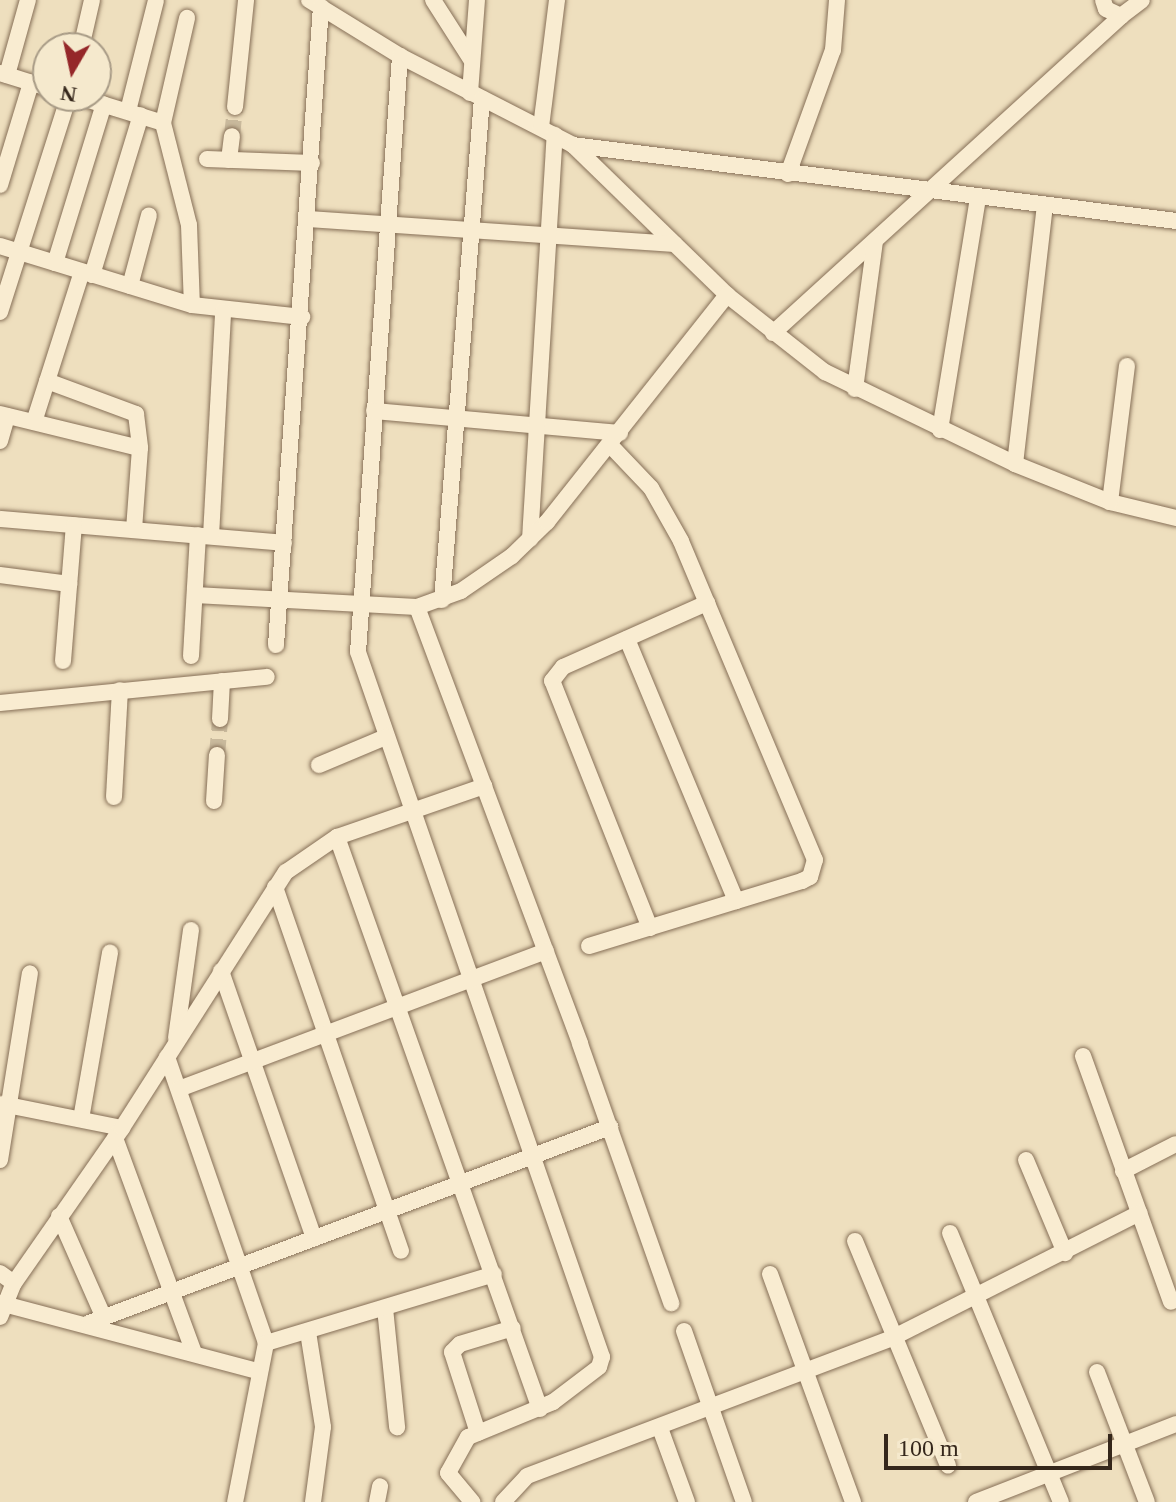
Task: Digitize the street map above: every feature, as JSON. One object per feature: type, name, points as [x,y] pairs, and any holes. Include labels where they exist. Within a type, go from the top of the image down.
[{"type":"street","points":[[28,0],[4,74],[32,83]]},
{"type":"street","points":[[85,32],[92,0]]},
{"type":"street","points":[[34,422],[87,274],[134,113],[156,0]]},
{"type":"street","points":[[235,107],[246,0]]},
{"type":"street","points":[[433,0],[472,61]]},
{"type":"street","points":[[442,600],[469,230],[476,96],[472,61],[477,0]]},
{"type":"street","points":[[530,539],[547,235],[548,131],[557,0]]},
{"type":"street","points":[[788,174],[833,50],[837,0]]},
{"type":"street","points":[[1103,0],[1106,9],[1121,16]]},
{"type":"street","points":[[773,333],[931,191],[936,180],[1142,0]]},
{"type":"street","points":[[315,4],[400,56],[573,145],[727,295],[773,333],[855,389],[1015,464],[1110,502],[1176,518]]},
{"type":"street","points":[[276,645],[309,219],[315,4]]},
{"type":"street","points":[[187,18],[163,123],[189,225],[192,305]]},
{"type":"street","points":[[400,56],[358,606],[360,666],[535,1157],[602,1357],[599,1367],[540,1409],[463,1442],[448,1473],[472,1502]]},
{"type":"street","points":[[0,185],[32,105]]},
{"type":"street","points":[[112,106],[163,123]]},
{"type":"street","points":[[0,312],[3,292],[64,112]]},
{"type":"street","points":[[55,263],[102,112]]},
{"type":"street","points":[[229,160],[232,136]]},
{"type":"street","points":[[573,145],[1176,221]]},
{"type":"street","points":[[207,159],[312,163]]},
{"type":"street","points":[[940,430],[978,197]]},
{"type":"street","points":[[1015,464],[1045,205]]},
{"type":"street","points":[[130,286],[149,215]]},
{"type":"street","points":[[309,219],[674,244]]},
{"type":"street","points":[[855,389],[875,241]]},
{"type":"street","points":[[0,246],[192,305],[223,311],[302,317]]},
{"type":"street","points":[[195,595],[417,607],[442,600],[484,577],[530,539],[615,439],[727,295]]},
{"type":"street","points":[[191,656],[195,595],[205,535],[223,311]]},
{"type":"street","points":[[1110,502],[1127,366]]},
{"type":"street","points":[[47,381],[129,408],[139,421],[134,530]]},
{"type":"street","points":[[374,411],[536,424],[615,439],[675,529],[815,860],[810,877],[802,881],[589,946]]},
{"type":"street","points":[[0,441],[3,415],[140,448]]},
{"type":"street","points":[[0,519],[284,543]]},
{"type":"street","points":[[63,661],[74,525]]},
{"type":"street","points":[[0,575],[69,584]]},
{"type":"street","points":[[650,928],[552,691],[552,681],[563,667],[707,603]]},
{"type":"street","points":[[417,607],[546,951],[671,1303]]},
{"type":"street","points":[[627,639],[736,901]]},
{"type":"street","points":[[0,703],[267,677]]},
{"type":"street","points":[[220,719],[222,681]]},
{"type":"street","points":[[114,797],[120,690]]},
{"type":"street","points":[[319,765],[386,737]]},
{"type":"street","points":[[214,801],[217,755]]},
{"type":"street","points":[[258,1371],[96,1320],[1,1308],[7,1278],[59,1216],[118,1133],[275,887],[301,858],[337,837],[484,786]]},
{"type":"street","points":[[337,837],[540,1409]]},
{"type":"street","points":[[275,887],[401,1251]]},
{"type":"street","points":[[191,930],[171,1050],[179,1089],[242,1264],[266,1343],[258,1371],[235,1502]]},
{"type":"street","points":[[179,1089],[546,951]]},
{"type":"street","points":[[81,1119],[110,953]]},
{"type":"street","points":[[221,971],[314,1238]]},
{"type":"street","points":[[0,1160],[4,1105],[30,973]]},
{"type":"street","points":[[1083,1056],[1171,1302]]},
{"type":"street","points":[[4,1105],[81,1119],[118,1133],[194,1353]]},
{"type":"street","points":[[96,1320],[610,1127]]},
{"type":"street","points":[[1123,1171],[1176,1144]]},
{"type":"street","points":[[1026,1160],[1065,1253]]},
{"type":"street","points":[[503,1502],[527,1476],[712,1410],[894,1337],[978,1298],[1139,1213]]},
{"type":"street","points":[[59,1216],[96,1320]]},
{"type":"street","points":[[950,1233],[1061,1502]]},
{"type":"street","points":[[855,1241],[948,1465]]},
{"type":"street","points":[[266,1343],[494,1274]]},
{"type":"street","points":[[770,1274],[853,1502]]},
{"type":"street","points":[[385,1308],[397,1427]]},
{"type":"street","points":[[478,1433],[452,1352],[460,1344],[513,1328]]},
{"type":"street","points":[[684,1331],[744,1502]]},
{"type":"street","points":[[308,1332],[323,1427],[313,1502]]},
{"type":"street","points":[[1097,1372],[1147,1502]]},
{"type":"street","points":[[976,1502],[1176,1424]]},
{"type":"street","points":[[660,1428],[687,1502]]},
{"type":"tunnel","points":[[232,136],[235,107]]},
{"type":"tunnel","points":[[217,755],[220,719]]}]
